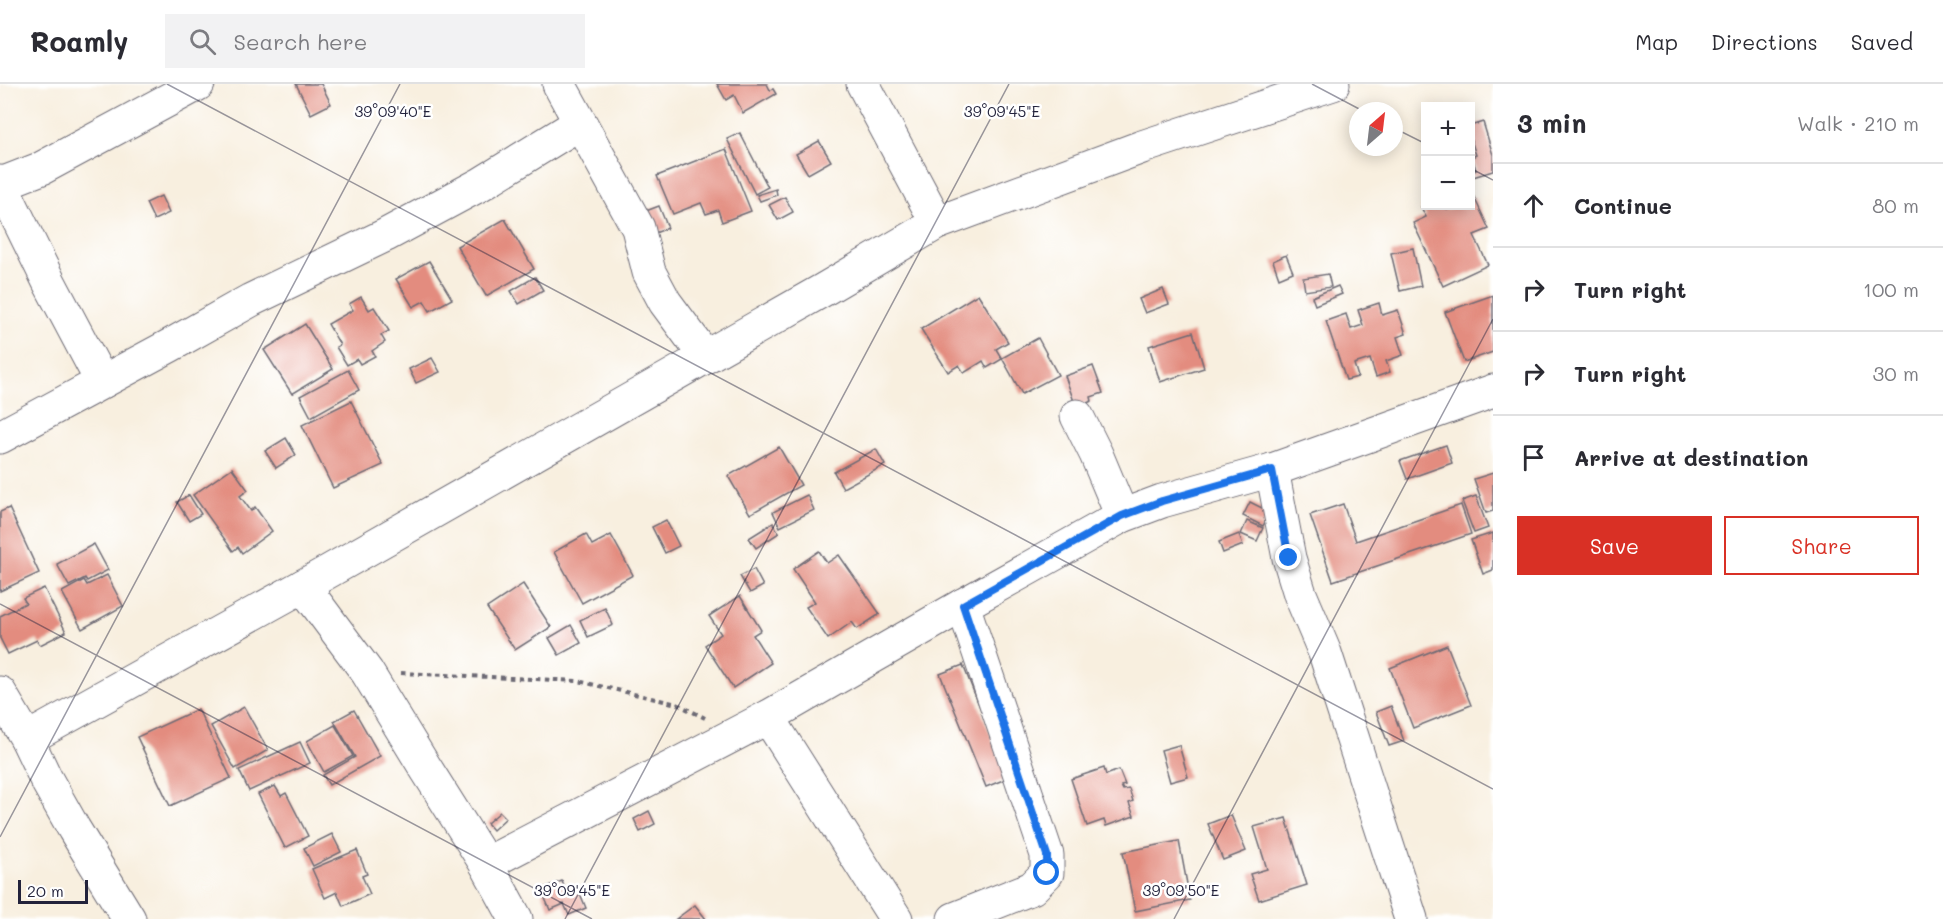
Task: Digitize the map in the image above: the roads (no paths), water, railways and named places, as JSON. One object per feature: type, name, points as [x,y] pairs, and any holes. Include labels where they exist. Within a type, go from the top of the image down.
[{"type":"street","points":[[102,382],[0,183],[42,168],[198,84]]},
{"type":"street","points":[[559,84],[638,228],[649,272],[665,302],[705,356]]},
{"type":"street","points":[[863,84],[937,223]]},
{"type":"street","points":[[27,739],[303,586],[824,290],[937,223],[1142,147],[1333,84]]},
{"type":"street","points":[[0,437],[251,300],[386,235],[481,184],[580,123]]},
{"type":"street","points":[[486,864],[768,717],[1122,516],[1162,501],[1272,470],[1493,391]]},
{"type":"street","points":[[1077,416],[1122,516]]},
{"type":"street","points":[[1272,470],[1289,558],[1300,594],[1325,653],[1411,919]]},
{"type":"street","points":[[303,586],[367,672],[486,864],[516,919]]},
{"type":"street","points":[[954,919],[1032,888],[1047,873],[1047,855],[963,605]]},
{"type":"street","points":[[0,693],[27,739],[46,779],[129,919]]},
{"type":"street","points":[[768,717],[896,919]]}]
